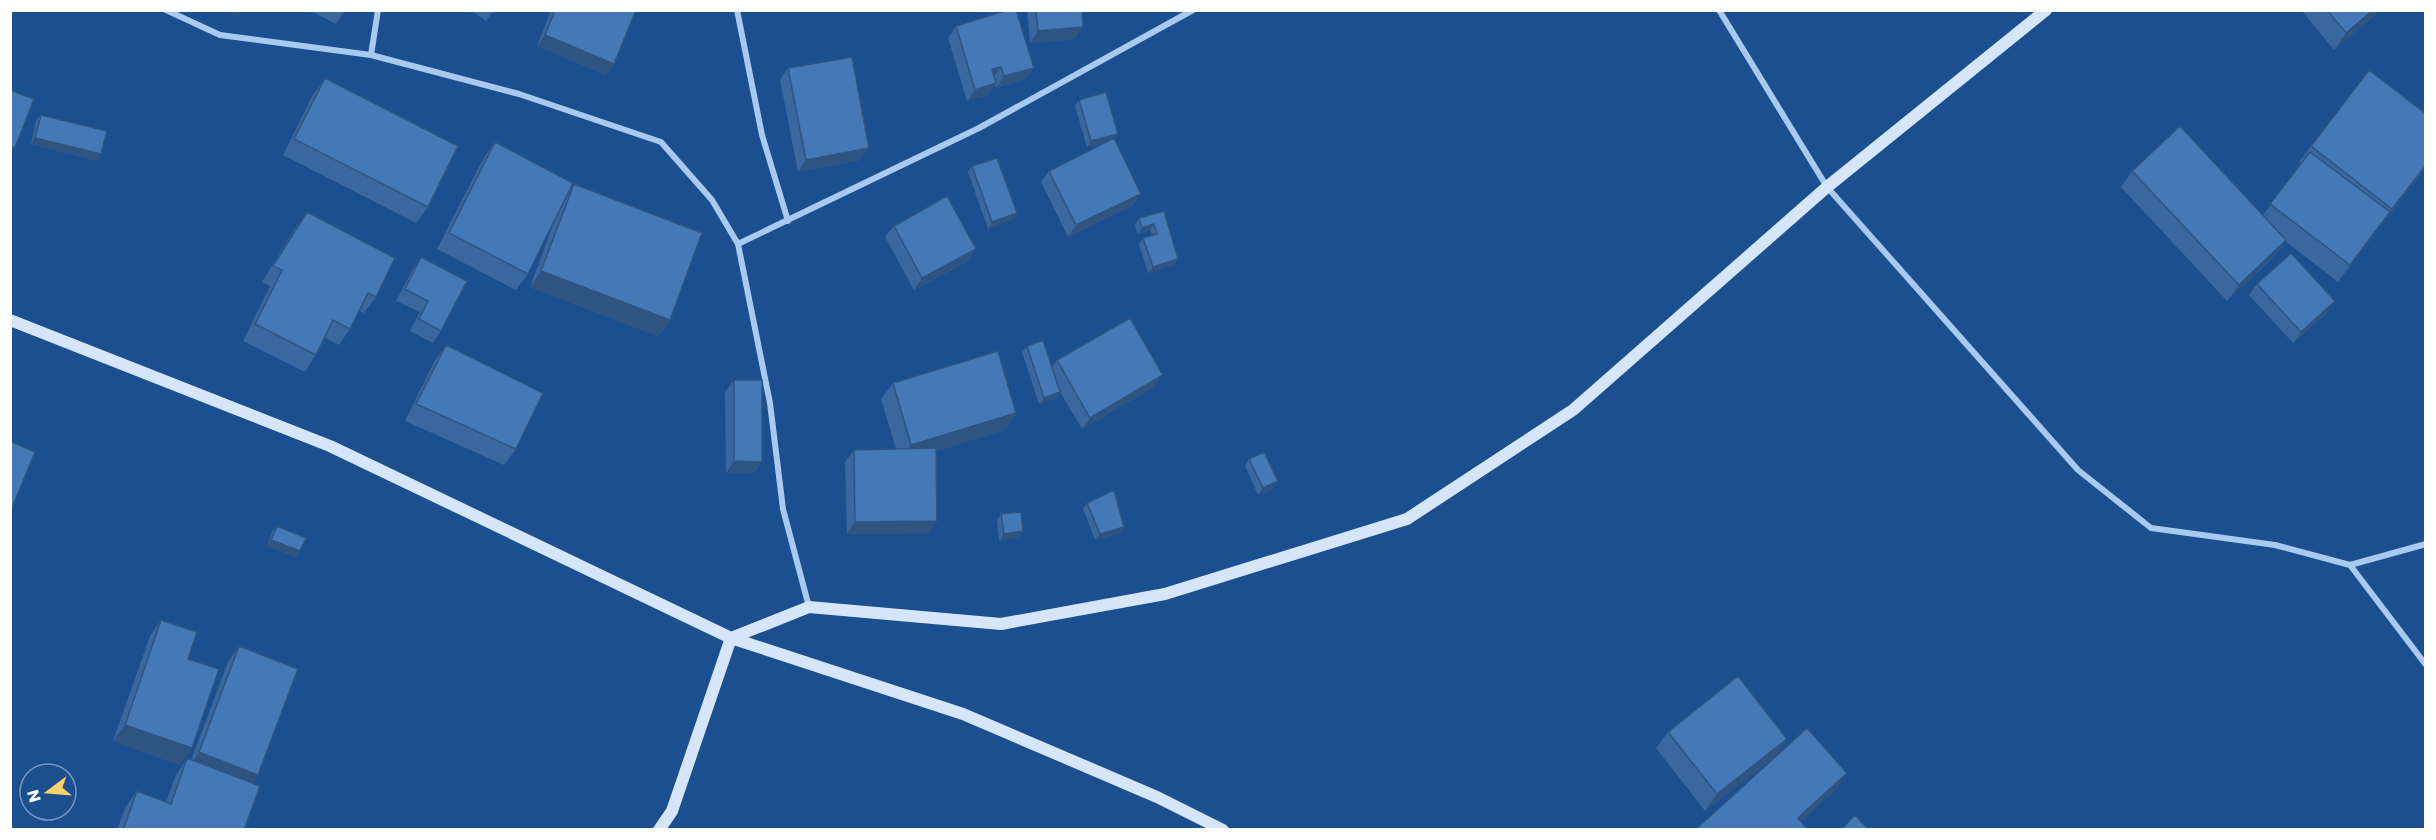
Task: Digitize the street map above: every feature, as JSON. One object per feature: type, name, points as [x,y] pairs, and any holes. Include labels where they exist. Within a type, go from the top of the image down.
[{"type":"street","points":[[166,10],[219,35],[371,55],[519,94],[661,142],[712,200],[738,244],[770,404],[783,509],[809,607]]},
{"type":"street","points":[[371,55],[378,10]]},
{"type":"street","points":[[737,10],[762,135],[788,221]]},
{"type":"street","points":[[738,244],[979,128],[1193,10]]},
{"type":"street","points":[[1719,10],[1827,187],[2078,470],[2151,528],[2274,545],[2350,565],[2426,544]]},
{"type":"street","points":[[659,830],[672,811],[731,638],[809,607],[1001,624],[1165,594],[1407,519],[1573,410],[1827,187],[2046,10]]},
{"type":"street","points":[[10,320],[330,446],[731,638],[963,714],[1157,797],[1222,830]]},
{"type":"street","points":[[2350,565],[2426,665]]},
{"type":"building","points":[[555,10],[636,10],[614,64],[545,35]]},
{"type":"building","points":[[1008,10],[1016,10],[1034,68],[1004,76],[1001,67],[992,69],[996,83],[975,90],[956,26]]},
{"type":"building","points":[[1036,10],[1082,10],[1083,27],[1038,31]]},
{"type":"building","points":[[2327,10],[2373,10],[2346,33]]},
{"type":"building","points":[[852,57],[869,148],[806,160],[788,68]]},
{"type":"building","points":[[2369,70],[2426,114],[2426,165],[2392,209],[2311,146]]},
{"type":"building","points":[[325,78],[458,146],[428,207],[294,139]]},
{"type":"building","points":[[10,90],[34,99],[15,148],[10,146]]},
{"type":"building","points":[[1106,92],[1118,134],[1091,141],[1079,100]]},
{"type":"building","points":[[41,115],[107,131],[101,154],[35,138]]},
{"type":"building","points":[[2180,126],[2286,240],[2239,285],[2132,171]]},
{"type":"building","points":[[1114,138],[1141,194],[1076,225],[1049,171]]},
{"type":"building","points":[[495,142],[573,183],[528,274],[449,233]]},
{"type":"building","points":[[2310,152],[2390,212],[2350,265],[2270,204]]},
{"type":"building","points":[[997,158],[1017,213],[992,222],[972,166]]},
{"type":"building","points":[[574,184],[702,233],[670,320],[541,271]]},
{"type":"building","points":[[947,196],[976,249],[922,278],[894,226]]},
{"type":"building","points":[[1164,211],[1178,259],[1153,267],[1143,238],[1157,234],[1154,224],[1142,228],[1139,218]]},
{"type":"building","points":[[307,212],[395,258],[376,297],[368,293],[350,329],[333,320],[316,355],[255,324],[282,270],[273,266]]},
{"type":"building","points":[[2291,253],[2335,301],[2301,332],[2257,284]]},
{"type":"building","points":[[421,257],[467,281],[441,331],[419,319],[428,301],[405,289]]},
{"type":"building","points":[[1130,318],[1163,375],[1090,418],[1057,360]]},
{"type":"building","points":[[1043,340],[1060,392],[1044,398],[1027,346]]},
{"type":"building","points":[[446,345],[543,393],[516,449],[416,404]]},
{"type":"building","points":[[998,351],[1016,413],[911,445],[893,383]]},
{"type":"building","points":[[734,380],[762,380],[762,462],[734,461]]},
{"type":"building","points":[[10,441],[35,452],[10,513]]},
{"type":"building","points":[[936,448],[937,521],[855,522],[854,450]]},
{"type":"building","points":[[1264,452],[1278,481],[1263,488],[1249,459]]},
{"type":"building","points":[[1114,490],[1124,527],[1100,534],[1087,503]]},
{"type":"building","points":[[1021,512],[1023,531],[1004,534],[1001,514]]},
{"type":"building","points":[[277,526],[306,538],[300,551],[271,540]]},
{"type":"building","points":[[161,620],[197,632],[188,659],[219,669],[192,748],[125,725]]},
{"type":"building","points":[[239,646],[298,669],[258,775],[199,752]]},
{"type":"building","points":[[1738,676],[1787,739],[1717,794],[1668,732]]},
{"type":"building","points":[[1807,728],[1847,773],[1798,818],[1808,830],[1695,830]]},
{"type":"building","points":[[187,758],[260,786],[244,830],[123,830],[137,791],[171,804]]},
{"type":"building","points":[[1855,815],[1869,830],[1841,830]]}]
